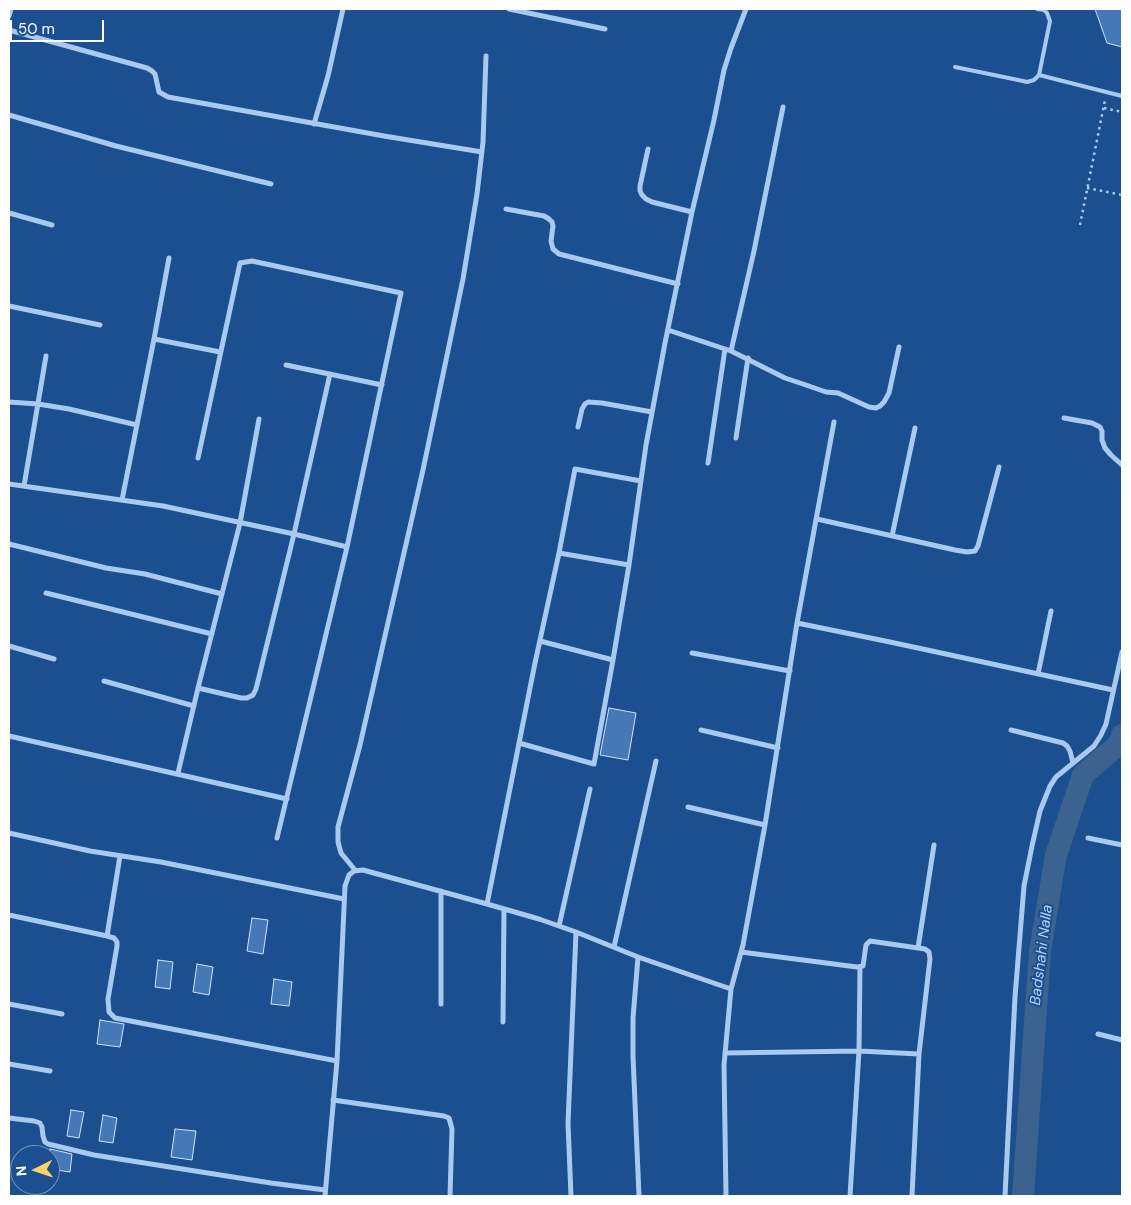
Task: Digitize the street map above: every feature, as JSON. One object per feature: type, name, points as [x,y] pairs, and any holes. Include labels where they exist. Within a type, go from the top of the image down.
[{"type":"street","points":[[9,16],[11,9]]},
{"type":"street","points":[[314,124],[328,76],[343,9]]},
{"type":"street","points":[[509,9],[605,29]]},
{"type":"street","points":[[519,743],[594,764],[629,565],[652,412],[668,330],[724,70],[746,9]]},
{"type":"street","points":[[9,30],[152,70],[155,74],[159,92],[168,97],[482,152]]},
{"type":"street","points":[[356,870],[341,853],[338,842],[338,827],[360,745],[423,470],[466,260],[483,142],[486,56]]},
{"type":"street","points":[[731,351],[752,260],[782,107]]},
{"type":"street","points":[[9,115],[116,146],[272,184]]},
{"type":"street","points":[[648,149],[640,186],[642,195],[652,202],[692,212]]},
{"type":"street","points":[[506,209],[544,216],[550,219],[553,226],[552,241],[554,249],[559,254],[678,284]]},
{"type":"street","points":[[9,213],[52,224]]},
{"type":"street","points":[[122,500],[169,258]]},
{"type":"street","points":[[198,458],[240,263],[252,261],[401,293],[347,547],[278,838]]},
{"type":"street","points":[[9,306],[100,325]]},
{"type":"street","points":[[668,330],[731,351],[785,378],[826,392],[838,393],[876,408],[884,402],[889,392],[899,347]]},
{"type":"street","points":[[154,339],[220,352]]},
{"type":"street","points":[[708,463],[725,349]]},
{"type":"street","points":[[24,486],[46,356]]},
{"type":"street","points":[[736,438],[748,358]]},
{"type":"street","points":[[286,365],[382,385]]},
{"type":"street","points":[[198,688],[241,698],[252,696],[256,689],[294,534],[330,374]]},
{"type":"street","points":[[9,402],[69,409],[137,425]]},
{"type":"street","points":[[578,428],[582,409],[588,402],[652,412]]},
{"type":"street","points":[[1064,418],[1092,423],[1100,427],[1105,448],[1122,465]]},
{"type":"street","points":[[178,773],[240,523],[259,419]]},
{"type":"street","points":[[726,1196],[725,1053],[732,989],[741,952],[765,825],[797,623],[834,422]]},
{"type":"street","points":[[892,536],[915,428]]},
{"type":"street","points":[[817,519],[955,550],[974,551],[978,546],[999,466]]},
{"type":"street","points":[[487,904],[575,469],[641,481]]},
{"type":"street","points":[[9,484],[163,506],[347,547]]},
{"type":"street","points":[[9,552],[10,544],[106,568],[145,574],[222,594]]},
{"type":"street","points":[[559,554],[629,565]]},
{"type":"street","points":[[46,593],[212,634]]},
{"type":"street","points":[[1038,674],[1051,611]]},
{"type":"street","points":[[797,623],[1113,690]]},
{"type":"street","points":[[540,641],[613,660]]},
{"type":"street","points":[[9,646],[54,659]]},
{"type":"street","points":[[1005,1196],[1015,997],[1024,886],[1040,811],[1045,796],[1056,777],[1094,746],[1101,735],[1106,724],[1122,652]]},
{"type":"street","points":[[692,653],[790,672]]},
{"type":"street","points":[[104,681],[194,706]]},
{"type":"street","points":[[701,730],[778,748]]},
{"type":"street","points":[[1011,730],[1063,743],[1070,751],[1073,763]]},
{"type":"street","points":[[9,736],[287,799]]},
{"type":"street","points":[[614,947],[656,761]]},
{"type":"street","points":[[560,926],[590,789]]},
{"type":"street","points":[[688,808],[765,825]]},
{"type":"street","points":[[9,833],[344,899]]},
{"type":"street","points":[[1088,838],[1122,845]]},
{"type":"street","points":[[918,948],[934,845]]},
{"type":"street","points":[[107,936],[120,856]]},
{"type":"street","points":[[325,1196],[334,1100],[345,886],[348,875],[356,870],[363,870],[441,891],[560,926],[638,957],[732,989]]},
{"type":"street","points":[[441,891],[441,1004]]},
{"type":"street","points":[[503,1022],[504,909]]},
{"type":"street","points":[[9,915],[114,938],[117,946],[108,999],[109,1012],[114,1018],[336,1061]]},
{"type":"street","points":[[571,1196],[568,1123],[576,932]]},
{"type":"street","points":[[850,1196],[859,1051],[860,967],[862,966],[866,945],[870,942],[925,949],[929,952],[930,959],[919,1054],[912,1196]]},
{"type":"street","points":[[741,952],[860,967]]},
{"type":"street","points":[[638,957],[633,1018],[634,1094],[639,1196]]},
{"type":"street","points":[[9,1004],[62,1014]]},
{"type":"street","points":[[1098,1034],[1122,1040]]},
{"type":"street","points":[[725,1053],[859,1051],[919,1054]]},
{"type":"street","points":[[9,1064],[50,1071]]},
{"type":"street","points":[[334,1100],[449,1118],[452,1129],[450,1196]]},
{"type":"street","points":[[9,1118],[40,1123],[44,1142],[48,1144],[94,1155],[325,1190]]},
{"type":"lane","points":[[955,67],[1027,82],[1034,80],[1039,75],[1050,20],[1044,10],[1037,9]]},
{"type":"lane","points":[[1039,75],[1122,96]]},
{"type":"path","points":[[1080,226],[1107,92]]},
{"type":"path","points":[[1104,108],[1122,112]]},
{"type":"path","points":[[1088,188],[1122,195]]},
{"type":"building","points":[[1095,9],[1122,9],[1122,47],[1107,43]]},
{"type":"building","points":[[609,708],[636,713],[628,760],[600,755]]},
{"type":"building","points":[[252,918],[268,920],[263,954],[247,951]]},
{"type":"building","points":[[158,960],[173,962],[170,989],[155,987]]},
{"type":"building","points":[[197,964],[213,967],[209,995],[193,992]]},
{"type":"building","points":[[274,979],[292,982],[289,1006],[271,1004]]},
{"type":"building","points":[[100,1020],[124,1024],[120,1047],[97,1044]]},
{"type":"building","points":[[71,1110],[84,1112],[79,1138],[67,1136]]},
{"type":"building","points":[[103,1115],[117,1118],[113,1143],[99,1141]]},
{"type":"building","points":[[175,1129],[196,1131],[192,1160],[171,1157]]},
{"type":"building","points":[[60,1151],[72,1154],[70,1172],[60,1170]]},
{"type":"waterway","name":"Badshahi Nalla","points":[[1023,1196],[1040,951],[1056,855],[1083,775],[1119,744],[1122,735]]}]
